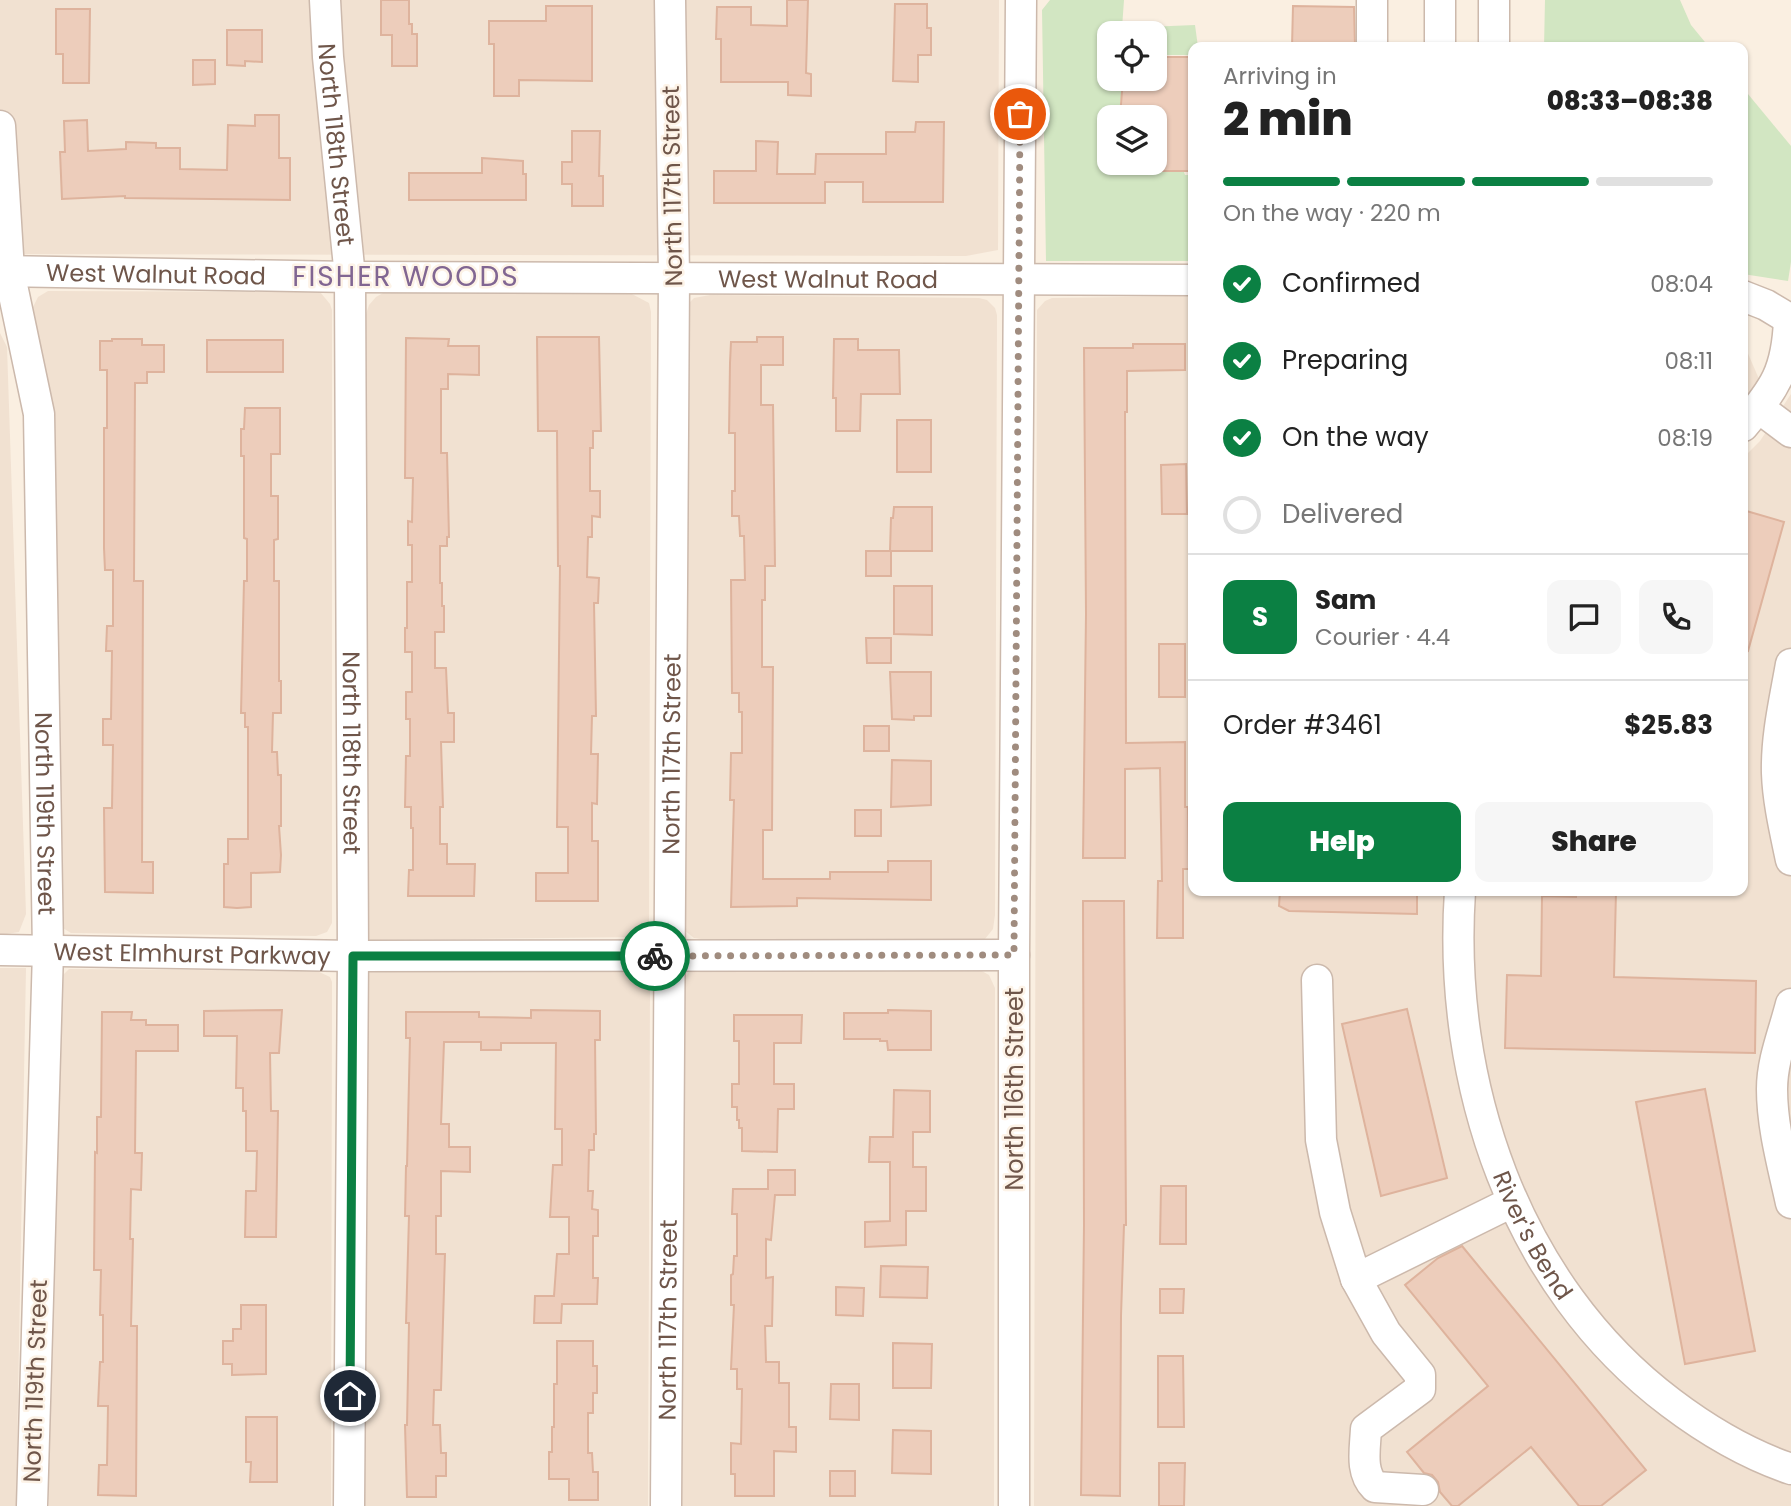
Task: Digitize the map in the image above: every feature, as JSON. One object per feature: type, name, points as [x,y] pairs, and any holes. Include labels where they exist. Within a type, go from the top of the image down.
[{"type":"street","name":"North 118th Street","points":[[326,0],[328,57],[350,276],[353,956],[349,1506]]},
{"type":"street","name":"North 117th Street","points":[[666,1506],[674,278],[670,0]]},
{"type":"street","name":"North 116th Street","points":[[1014,1506],[1014,955],[1021,0]]},
{"type":"street","points":[[1372,0],[1372,42]]},
{"type":"street","points":[[1440,0],[1440,42]]},
{"type":"street","points":[[1494,0],[1494,42]]},
{"type":"street","name":"North 119th Street","points":[[0,126],[4,271],[39,414],[48,951],[32,1506]]},
{"type":"street","name":"West Walnut Road","points":[[4,271],[350,276],[1188,280]]},
{"type":"street","points":[[1748,298],[1766,305],[1790,320],[1788,348],[1782,372],[1768,397],[1751,417],[1791,432]]},
{"type":"street","points":[[1791,663],[1779,733],[1777,772],[1791,860]]},
{"type":"street","name":"River's Bend","points":[[1460,896],[1459,961],[1463,1021],[1482,1116],[1496,1164],[1531,1243],[1591,1328],[1620,1361],[1701,1426],[1736,1446],[1791,1469]]},
{"type":"street","name":"West Elmhurst Parkway","points":[[0,950],[353,956],[1014,955]]},
{"type":"street","points":[[1317,980],[1321,1140],[1335,1212],[1356,1279],[1386,1333],[1420,1376],[1420,1388],[1366,1430],[1364,1469],[1368,1480],[1375,1487],[1423,1490]]},
{"type":"street","points":[[1791,1004],[1774,1064],[1772,1088],[1773,1117],[1791,1203]]},
{"type":"street","points":[[1356,1279],[1512,1202]]},
{"type":"shaded area","points":[[0,0],[999,0],[998,250],[966,256],[0,254]]},
{"type":"shaded area","points":[[48,291],[320,292],[330,304],[332,923],[327,932],[316,936],[71,933],[58,925],[33,307],[38,297]]},
{"type":"shaded area","points":[[383,293],[630,293],[649,303],[649,928],[639,937],[368,940],[365,936],[366,314],[369,305]]},
{"type":"shaded area","points":[[710,295],[979,298],[987,300],[995,308],[995,915],[993,929],[985,939],[978,942],[701,939],[694,938],[684,930],[685,307],[694,298]]},
{"type":"shaded area","points":[[1188,296],[1188,896],[1748,896],[1748,453],[1760,441],[1791,394],[1791,1506],[1034,1506],[1037,310],[1052,298]]},
{"type":"shaded area","points":[[0,333],[7,347],[26,914],[19,932],[0,935]]},
{"type":"shaded area","points":[[1748,354],[1759,379],[1748,399]]},
{"type":"shaded area","points":[[371,967],[640,968],[647,975],[650,983],[648,1506],[363,1506],[366,973]]},
{"type":"shaded area","points":[[0,968],[26,968],[16,1506],[0,1506]]},
{"type":"shaded area","points":[[69,969],[317,971],[330,977],[331,1506],[49,1506],[48,1241],[58,980]]},
{"type":"shaded area","points":[[980,970],[989,975],[995,988],[994,1506],[681,1506],[681,983],[689,972]]},
{"type":"green space","points":[[1050,0],[1124,0],[1122,21],[1097,21],[1097,91],[1122,91],[1120,105],[1097,105],[1097,175],[1167,175],[1167,171],[1184,172],[1188,175],[1188,261],[1046,261],[1042,10]]},
{"type":"green space","points":[[1545,0],[1680,0],[1691,25],[1705,42],[1544,42]]},
{"type":"green space","points":[[1195,25],[1197,42],[1188,42],[1188,55],[1167,55],[1167,26]]},
{"type":"green space","points":[[1748,94],[1791,146],[1791,262],[1788,281],[1748,275]]},
{"type":"building","points":[[381,0],[409,0],[409,24],[412,24],[412,34],[417,34],[417,66],[392,66],[392,35],[381,35]]},
{"type":"building","points":[[787,0],[808,0],[806,73],[811,74],[811,96],[788,95],[788,82],[721,82],[721,39],[716,39],[717,7],[751,7],[751,25],[787,26]]},
{"type":"building","points":[[895,4],[927,4],[927,28],[931,28],[931,55],[918,55],[918,82],[893,81]]},
{"type":"building","points":[[546,6],[592,6],[592,81],[519,80],[519,96],[494,96],[494,44],[489,44],[489,21],[546,21]]},
{"type":"building","points":[[1293,6],[1354,7],[1355,42],[1292,42]]},
{"type":"building","points":[[56,9],[90,9],[89,83],[63,83],[63,54],[56,54]]},
{"type":"building","points":[[227,30],[262,30],[262,62],[245,61],[245,66],[227,65]]},
{"type":"building","points":[[1167,57],[1188,57],[1188,171],[1167,171],[1167,105],[1121,105],[1122,91],[1167,91]]},
{"type":"building","points":[[193,60],[215,60],[215,84],[193,85]]},
{"type":"building","points":[[255,115],[279,115],[279,158],[290,158],[290,200],[125,196],[62,199],[60,152],[65,152],[64,121],[87,120],[88,151],[126,149],[126,142],[156,143],[156,148],[180,148],[180,169],[227,170],[228,125],[255,126]]},
{"type":"building","points":[[916,122],[944,122],[943,202],[863,202],[863,182],[825,182],[825,203],[714,203],[714,171],[756,171],[756,141],[778,142],[777,174],[815,174],[816,154],[886,154],[886,132],[915,132]]},
{"type":"building","points":[[572,131],[600,131],[599,176],[603,176],[603,206],[572,206],[572,184],[562,184],[562,162],[572,162]]},
{"type":"building","points":[[482,158],[523,161],[526,200],[409,200],[409,173],[482,173]]},
{"type":"building","points":[[537,337],[599,337],[601,431],[593,431],[593,448],[590,448],[590,491],[600,491],[600,517],[592,516],[592,537],[588,537],[587,577],[599,578],[598,603],[594,603],[596,716],[592,716],[591,754],[598,754],[597,804],[592,803],[592,841],[598,841],[598,901],[536,901],[536,873],[568,873],[568,827],[557,827],[560,566],[557,431],[538,431]]},
{"type":"building","points":[[757,337],[783,337],[783,365],[761,365],[761,405],[773,405],[775,566],[765,566],[765,600],[762,600],[762,667],[773,667],[772,830],[763,830],[763,879],[830,879],[830,872],[888,872],[888,861],[931,861],[931,900],[797,898],[797,906],[731,907],[734,800],[730,800],[731,753],[742,753],[742,712],[739,712],[739,693],[732,693],[731,580],[745,580],[744,536],[740,536],[739,516],[732,516],[735,433],[729,433],[730,363],[731,342],[757,342]]},
{"type":"building","points":[[406,338],[449,339],[448,346],[479,346],[479,375],[448,374],[448,389],[441,389],[441,453],[447,453],[449,537],[447,546],[440,546],[444,632],[435,632],[435,668],[446,668],[448,713],[454,713],[454,742],[441,742],[443,807],[440,807],[440,844],[447,844],[447,864],[475,864],[474,896],[408,896],[409,870],[413,870],[413,828],[411,807],[405,807],[406,756],[410,756],[410,719],[406,719],[406,692],[412,692],[412,652],[405,652],[405,628],[407,582],[412,582],[412,545],[408,545],[408,521],[412,522],[413,478],[405,478]]},
{"type":"building","points":[[142,339],[142,345],[164,345],[164,372],[147,372],[147,383],[135,383],[134,581],[143,581],[142,862],[153,862],[153,893],[105,892],[104,808],[112,808],[113,745],[103,745],[103,719],[111,719],[112,651],[106,651],[107,626],[113,626],[113,570],[105,570],[104,428],[107,428],[107,370],[100,370],[100,341]]},
{"type":"building","points":[[834,339],[858,339],[858,350],[899,350],[900,394],[861,394],[860,431],[836,431],[836,398],[833,398]]},
{"type":"building","points":[[207,340],[283,340],[283,372],[207,372]]},
{"type":"building","points":[[1133,344],[1185,344],[1185,370],[1127,371],[1125,412],[1126,743],[1185,742],[1188,869],[1183,869],[1183,938],[1157,938],[1158,881],[1162,881],[1160,768],[1125,769],[1125,858],[1083,858],[1086,614],[1084,348],[1133,348]]},
{"type":"building","points":[[245,408],[280,408],[280,454],[271,454],[271,496],[278,496],[274,581],[279,581],[281,713],[273,713],[272,752],[277,752],[278,775],[281,775],[281,855],[280,872],[251,873],[251,907],[237,908],[224,907],[224,864],[228,864],[228,839],[248,839],[248,727],[245,727],[245,713],[241,713],[244,581],[247,581],[244,456],[241,456],[241,429],[244,429]]},
{"type":"building","points":[[897,420],[931,420],[931,472],[897,472]]},
{"type":"building","points":[[1186,464],[1187,514],[1162,514],[1161,465]]},
{"type":"building","points":[[894,507],[932,507],[932,551],[891,551],[891,576],[866,576],[866,551],[890,551]]},
{"type":"building","points":[[1748,511],[1784,522],[1748,651]]},
{"type":"building","points":[[894,586],[932,586],[932,635],[894,634]]},
{"type":"building","points":[[866,638],[891,638],[891,663],[867,663]]},
{"type":"building","points":[[1159,644],[1185,644],[1185,697],[1159,697]]},
{"type":"building","points":[[890,672],[931,672],[931,716],[914,716],[914,720],[892,719]]},
{"type":"building","points":[[864,726],[889,726],[889,751],[864,751]]},
{"type":"building","points":[[892,760],[931,761],[931,805],[891,807]]},
{"type":"building","points":[[855,810],[881,810],[881,836],[855,836]]},
{"type":"building","points":[[1280,896],[1417,896],[1417,914],[1289,911],[1279,906]]},
{"type":"building","points":[[1542,896],[1616,896],[1614,977],[1756,981],[1755,1053],[1505,1048],[1507,975],[1541,976]]},
{"type":"building","points":[[1083,901],[1124,901],[1126,1225],[1121,1316],[1120,1496],[1081,1495]]},
{"type":"building","points":[[1407,1009],[1447,1178],[1381,1196],[1342,1024]]},
{"type":"building","points":[[282,1010],[279,1053],[270,1053],[271,1111],[278,1111],[276,1237],[245,1237],[246,1191],[256,1191],[257,1151],[246,1151],[243,1088],[236,1088],[237,1036],[204,1036],[204,1011]]},
{"type":"building","points":[[531,1010],[600,1011],[600,1040],[595,1040],[596,1134],[594,1150],[589,1150],[588,1191],[593,1191],[592,1209],[598,1210],[598,1236],[593,1236],[593,1278],[598,1278],[597,1304],[562,1304],[561,1323],[534,1323],[535,1296],[554,1296],[557,1254],[569,1254],[569,1217],[550,1217],[553,1165],[562,1165],[562,1129],[555,1129],[556,1043],[501,1043],[501,1050],[481,1050],[481,1042],[444,1042],[441,1124],[449,1124],[449,1147],[470,1147],[470,1172],[441,1171],[441,1216],[436,1216],[436,1254],[445,1254],[441,1390],[434,1390],[433,1425],[440,1425],[441,1453],[446,1453],[446,1476],[436,1476],[436,1497],[407,1497],[405,1425],[409,1216],[405,1216],[410,1038],[406,1038],[406,1012],[479,1012],[479,1017],[531,1018]]},
{"type":"building","points":[[888,1010],[931,1011],[931,1050],[888,1050],[887,1041],[880,1039],[844,1039],[844,1013],[888,1013]]},
{"type":"building","points":[[102,1012],[132,1012],[131,1020],[146,1020],[146,1025],[178,1025],[178,1051],[136,1051],[135,1153],[142,1153],[141,1190],[131,1189],[130,1239],[133,1239],[131,1326],[137,1326],[136,1496],[98,1495],[99,1465],[107,1465],[108,1406],[98,1406],[100,1362],[103,1362],[103,1315],[100,1315],[101,1270],[94,1270],[95,1152],[97,1153],[97,1117],[101,1117]]},
{"type":"building","points":[[734,1015],[802,1015],[801,1043],[774,1043],[774,1084],[794,1084],[794,1109],[778,1109],[777,1152],[742,1151],[742,1128],[739,1128],[737,1120],[737,1107],[732,1107],[732,1084],[739,1084],[739,1041],[734,1041]]},
{"type":"building","points":[[1705,1089],[1755,1351],[1685,1364],[1636,1102]]},
{"type":"building","points":[[894,1090],[930,1091],[930,1132],[913,1132],[913,1167],[926,1167],[926,1211],[906,1211],[906,1245],[865,1247],[865,1222],[890,1221],[890,1162],[869,1162],[870,1137],[893,1137]]},
{"type":"building","points":[[768,1170],[795,1170],[795,1195],[775,1195],[771,1240],[766,1239],[766,1278],[773,1277],[772,1326],[765,1326],[766,1362],[779,1362],[779,1383],[789,1383],[789,1427],[796,1427],[796,1452],[774,1451],[774,1496],[735,1496],[735,1474],[731,1474],[731,1443],[741,1444],[742,1389],[737,1389],[737,1369],[731,1369],[734,1305],[731,1305],[731,1275],[734,1256],[737,1256],[737,1214],[732,1214],[733,1189],[768,1189]]},
{"type":"building","points":[[1161,1186],[1186,1186],[1186,1244],[1160,1244]]},
{"type":"building","points":[[1462,1246],[1646,1470],[1601,1506],[1579,1506],[1531,1447],[1458,1506],[1452,1506],[1440,1492],[1438,1482],[1432,1475],[1424,1473],[1407,1452],[1488,1386],[1405,1285],[1438,1258]]},
{"type":"building","points":[[881,1266],[928,1267],[927,1298],[880,1297]]},
{"type":"building","points":[[836,1287],[864,1288],[863,1316],[836,1315]]},
{"type":"building","points":[[1160,1289],[1184,1289],[1183,1313],[1160,1313]]},
{"type":"building","points":[[241,1305],[266,1305],[266,1374],[232,1375],[232,1364],[223,1364],[223,1341],[233,1341],[233,1329],[241,1329]]},
{"type":"building","points":[[557,1341],[593,1341],[597,1393],[593,1393],[593,1413],[588,1413],[588,1453],[592,1453],[593,1472],[598,1472],[598,1500],[569,1500],[569,1479],[549,1479],[549,1452],[552,1452],[554,1427],[554,1384],[557,1384]]},
{"type":"building","points":[[893,1343],[932,1344],[931,1388],[893,1388]]},
{"type":"building","points":[[1158,1356],[1183,1356],[1184,1427],[1158,1427]]},
{"type":"building","points":[[831,1384],[859,1384],[859,1420],[830,1419]]},
{"type":"building","points":[[246,1417],[277,1417],[277,1482],[250,1482],[251,1462],[246,1462]]},
{"type":"building","points":[[893,1430],[931,1431],[931,1474],[892,1473]]},
{"type":"building","points":[[1159,1463],[1185,1463],[1184,1506],[1159,1506]]},
{"type":"building","points":[[830,1471],[855,1471],[855,1496],[830,1496]]},
{"type":"way so far","points":[[655,956],[1014,955],[1020,114]]},
{"type":"district","name":"FISHER WOODS","points":[[406,276]]},
{"type":"route","points":[[350,1396],[353,956],[655,956]]}]
